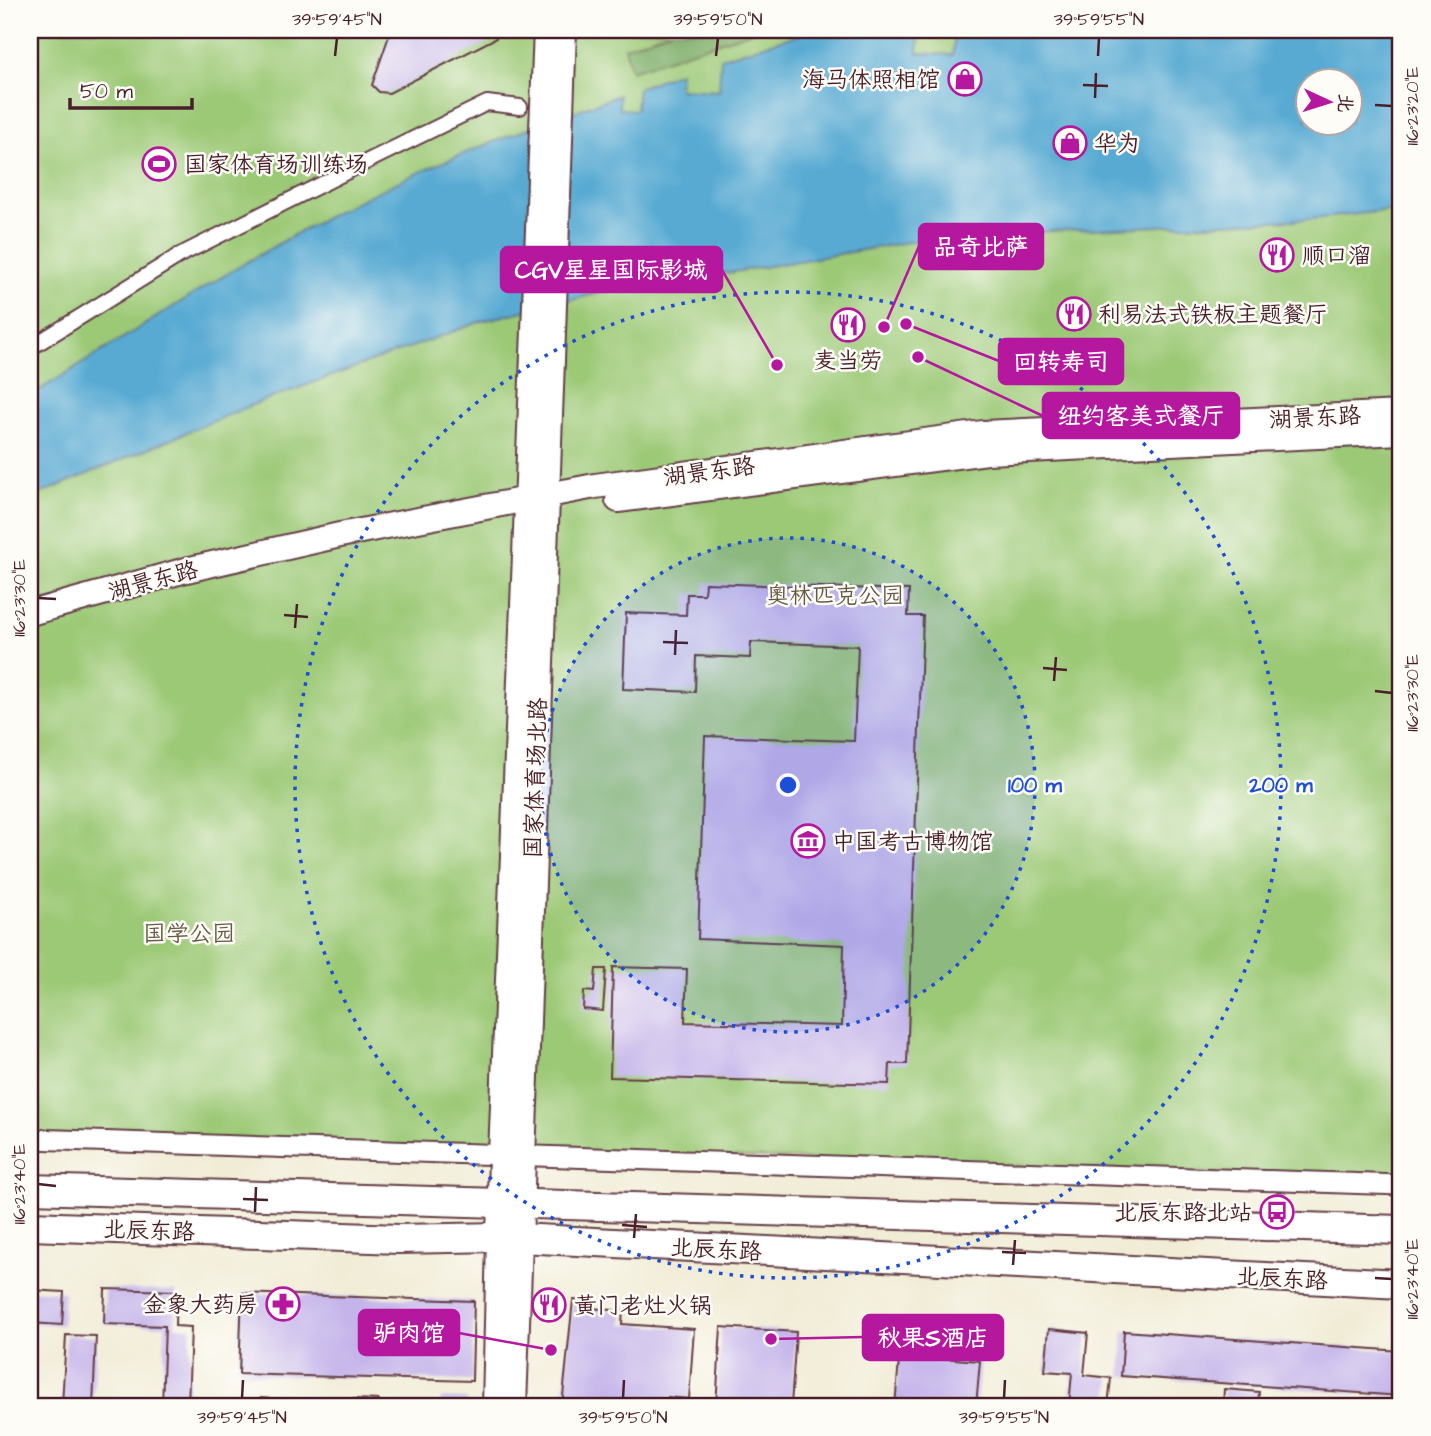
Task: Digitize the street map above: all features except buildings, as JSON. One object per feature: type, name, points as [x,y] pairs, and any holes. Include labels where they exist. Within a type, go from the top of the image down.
[{"type":"main road","name":"北辰东路","points":[[30,1189],[1401,1230]]},
{"type":"main road","name":"北辰东路","points":[[30,1226],[399,1239],[509,1238],[1401,1284]]},
{"type":"street","name":"国家体育场北路","points":[[509,1238],[542,321],[541,106],[555,36]]},
{"type":"street","points":[[30,348],[180,256],[487,103],[541,106]]},
{"type":"street","name":"湖景东路","points":[[30,631],[190,586],[536,505],[595,486],[983,433],[1401,413]]},
{"type":"street","name":"湖景东路","points":[[30,613],[187,570],[340,535],[536,505],[986,452],[1401,432]]},
{"type":"street","points":[[30,1139],[1401,1185]]},
{"type":"street","points":[[495,1406],[509,1238]]},
{"type":"street","points":[[509,1238],[514,1406]]},
{"type":"green space","name":"奥林匹克公园","points":[[30,30],[1401,30],[1401,1179],[30,1134]]},
{"type":"green space","points":[[672,30],[756,30],[631,71],[625,47]]},
{"type":"water","points":[[814,30],[919,30],[918,53],[953,55],[955,30],[1401,30],[1401,209],[1313,219],[944,236],[728,273],[635,271],[634,285],[482,321],[252,405],[30,498],[30,396],[230,272],[386,187],[518,132],[619,95],[619,109],[636,110],[638,88],[680,72],[679,89],[719,91],[721,58]]},
{"type":"place","name":"海马体照相馆","points":[[965,79]]},
{"type":"place","name":"华为","points":[[1070,143]]},
{"type":"place","name":"国家体育场训练场","points":[[159,164]]},
{"type":"place","name":"顺口溜","points":[[1277,255]]},
{"type":"place","name":"利易法式铁板主题餐厅","points":[[1074,314]]},
{"type":"place","name":"回转寿司","points":[[906,324]]},
{"type":"place","name":"麦当劳","points":[[848,325]]},
{"type":"place","name":"品奇比萨","points":[[884,327]]},
{"type":"place","name":"纽约客美式餐厅","points":[[918,357]]},
{"type":"place","name":"CGV星星国际影城","points":[[777,365]]},
{"type":"place","name":"中国考古博物馆","points":[[808,841]]},
{"type":"place","name":"北辰东路北站","points":[[1277,1212]]},
{"type":"place","name":"金象大药房","points":[[283,1304]]},
{"type":"place","name":"黄门老灶火锅","points":[[549,1305]]},
{"type":"place","name":"秋果S酒店","points":[[771,1339]]},
{"type":"place","name":"驴肉馆","points":[[551,1350]]},
{"type":"park label","name":"国学公园","points":[[189,933]]}]
